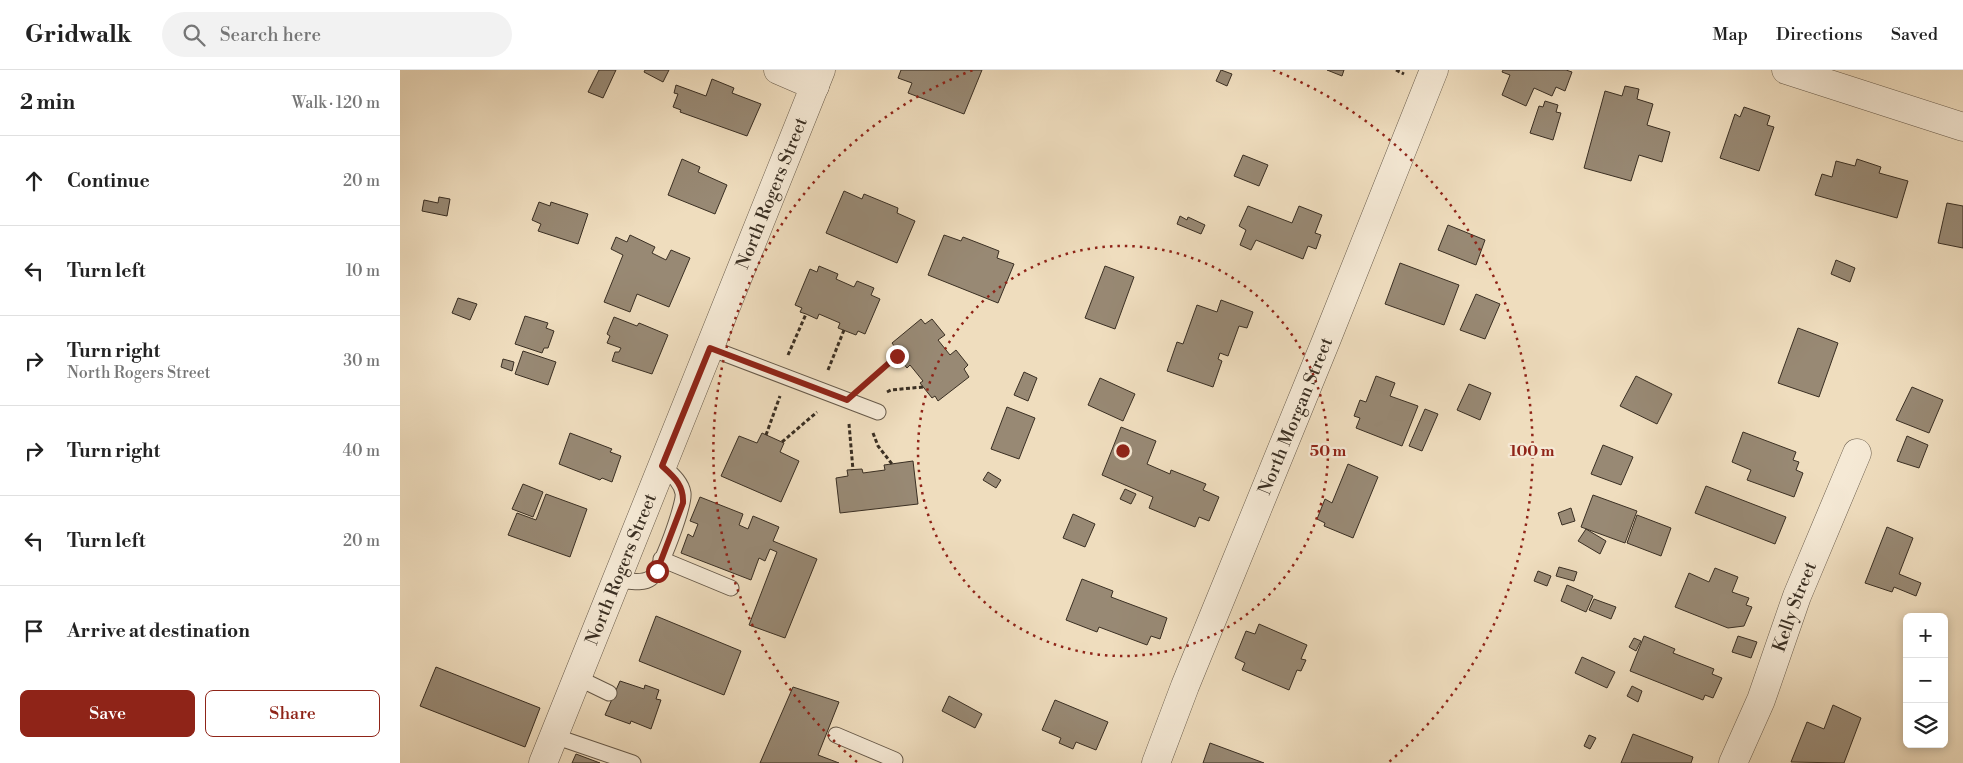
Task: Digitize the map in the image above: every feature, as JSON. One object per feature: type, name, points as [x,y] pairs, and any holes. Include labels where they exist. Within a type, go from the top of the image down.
[{"type":"street","points":[[778,70],[818,78]]},
{"type":"street","name":"North Morgan Street","points":[[1156,763],[1185,686],[1434,70]]},
{"type":"street","points":[[1786,70],[1962,123]]},
{"type":"street","name":"North Rogers Street","points":[[544,763],[818,78]]},
{"type":"street","name":"Kelly Street","points":[[1733,763],[1761,700],[1797,596],[1857,453]]},
{"type":"lane","points":[[710,348],[878,412]]},
{"type":"lane","points":[[616,580],[641,582],[650,579],[657,571],[683,503],[681,486],[662,466]]},
{"type":"lane","points":[[661,559],[730,588]]},
{"type":"lane","points":[[578,678],[609,693]]},
{"type":"lane","points":[[836,735],[895,760],[894,763]]},
{"type":"lane","points":[[554,736],[633,763]]},
{"type":"path","points":[[766,435],[784,375],[806,314]]},
{"type":"path","points":[[820,390],[844,330]]},
{"type":"path","points":[[782,442],[897,356]]},
{"type":"path","points":[[842,398],[852,470]]},
{"type":"path","points":[[863,406],[878,446],[892,464]]},
{"type":"building","points":[[599,70],[616,70],[603,98],[588,92]]},
{"type":"building","points":[[645,70],[669,70],[663,82],[644,72]]},
{"type":"building","points":[[901,70],[982,70],[964,114],[908,93],[912,83],[898,78]]},
{"type":"building","points":[[1221,70],[1232,74],[1227,86],[1216,81]]},
{"type":"building","points":[[1327,70],[1344,70],[1342,76]]},
{"type":"building","points":[[1503,70],[1566,70],[1572,72],[1565,91],[1556,87],[1552,96],[1534,88],[1526,106],[1502,95],[1510,75],[1502,72]]},
{"type":"building","points":[[712,79],[734,88],[732,93],[761,104],[747,136],[680,112],[681,110],[673,107],[678,94],[674,93],[676,85],[706,96]]},
{"type":"building","points":[[1625,86],[1639,89],[1637,99],[1653,104],[1647,125],[1670,132],[1662,162],[1639,155],[1631,181],[1584,168],[1605,91],[1622,96]]},
{"type":"building","points":[[1545,101],[1558,105],[1556,112],[1561,113],[1553,140],[1530,133],[1539,106],[1543,107]]},
{"type":"building","points":[[1744,107],[1770,116],[1767,125],[1774,127],[1759,171],[1720,158],[1735,114],[1740,117]]},
{"type":"building","points":[[1243,155],[1268,165],[1259,186],[1234,176]]},
{"type":"building","points":[[682,159],[700,167],[698,172],[727,185],[715,214],[668,195]]},
{"type":"building","points":[[1857,159],[1881,167],[1879,173],[1908,181],[1897,218],[1815,195],[1822,174],[1832,177],[1836,161],[1855,166]]},
{"type":"building","points":[[844,191],[862,199],[864,194],[898,208],[897,213],[915,221],[897,263],[826,233]]},
{"type":"building","points":[[439,197],[450,199],[447,216],[422,211],[424,200],[438,203]]},
{"type":"building","points":[[539,202],[550,206],[551,202],[588,214],[578,244],[538,231],[541,224],[532,220]]},
{"type":"building","points":[[1947,203],[1963,206],[1963,248],[1938,243]]},
{"type":"building","points":[[1248,206],[1292,223],[1299,206],[1322,215],[1315,233],[1321,235],[1316,249],[1308,246],[1303,259],[1256,240],[1251,250],[1240,245],[1246,230],[1239,226]]},
{"type":"building","points":[[1180,216],[1187,220],[1188,217],[1205,225],[1201,234],[1177,224]]},
{"type":"building","points":[[1448,225],[1485,240],[1476,265],[1438,250]]},
{"type":"building","points":[[630,235],[655,247],[652,253],[666,260],[671,250],[690,258],[669,307],[637,294],[630,312],[604,302],[623,255],[611,249],[616,237],[627,242]]},
{"type":"building","points":[[944,235],[961,241],[963,237],[999,251],[997,258],[1014,264],[998,303],[928,275]]},
{"type":"building","points":[[1836,260],[1855,268],[1850,282],[1831,274]]},
{"type":"building","points":[[1400,263],[1459,285],[1444,325],[1385,304]]},
{"type":"building","points":[[819,266],[838,274],[836,279],[854,287],[857,281],[874,288],[871,295],[880,299],[865,334],[858,331],[856,335],[838,328],[840,323],[819,314],[817,319],[800,312],[802,308],[795,305],[810,269],[817,272]]},
{"type":"building","points":[[1105,266],[1134,277],[1115,329],[1085,318]]},
{"type":"building","points":[[1476,294],[1500,304],[1485,339],[1460,330]]},
{"type":"building","points":[[458,298],[477,304],[470,320],[452,313]]},
{"type":"building","points":[[1221,300],[1253,312],[1247,328],[1239,326],[1228,356],[1220,353],[1218,359],[1222,361],[1213,387],[1167,371],[1177,342],[1183,344],[1197,305],[1217,312]]},
{"type":"building","points":[[525,316],[548,323],[546,328],[554,331],[548,348],[544,348],[542,353],[515,344]]},
{"type":"building","points":[[614,317],[637,326],[639,323],[668,335],[652,374],[612,361],[615,352],[619,352],[621,348],[607,343],[610,336],[607,334]]},
{"type":"building","points":[[921,319],[925,324],[932,319],[945,335],[938,340],[950,355],[956,350],[968,365],[964,369],[969,377],[938,401],[935,396],[932,398],[920,383],[923,381],[910,365],[907,368],[894,352],[897,350],[892,343]]},
{"type":"building","points":[[1798,328],[1838,343],[1819,397],[1778,383]]},
{"type":"building","points":[[523,351],[556,362],[548,385],[515,374]]},
{"type":"building","points":[[503,359],[514,362],[512,371],[501,367]]},
{"type":"building","points":[[1024,372],[1037,378],[1028,401],[1014,395]]},
{"type":"building","points":[[1376,376],[1395,383],[1390,396],[1418,406],[1402,446],[1356,428],[1360,418],[1354,416],[1360,400],[1366,402]]},
{"type":"building","points":[[1636,376],[1672,394],[1657,424],[1620,406]]},
{"type":"building","points":[[1100,378],[1135,394],[1123,421],[1088,405]]},
{"type":"building","points":[[1469,384],[1491,393],[1480,420],[1457,410]]},
{"type":"building","points":[[1912,387],[1943,400],[1929,433],[1896,420]]},
{"type":"building","points":[[1007,407],[1035,418],[1019,459],[991,449]]},
{"type":"building","points":[[1425,409],[1438,414],[1422,451],[1409,446]]},
{"type":"building","points":[[1121,427],[1156,441],[1147,464],[1170,474],[1171,470],[1206,484],[1203,490],[1219,497],[1209,521],[1199,517],[1195,527],[1149,508],[1153,497],[1102,475]]},
{"type":"building","points":[[1743,432],[1796,452],[1793,460],[1799,462],[1796,470],[1803,473],[1794,497],[1747,480],[1751,470],[1732,462]]},
{"type":"building","points":[[570,433],[612,449],[610,452],[621,456],[612,482],[602,478],[600,480],[559,464]]},
{"type":"building","points":[[762,433],[784,443],[780,452],[799,461],[781,502],[721,476],[739,436],[757,443]]},
{"type":"building","points":[[1907,436],[1928,445],[1919,468],[1897,461]]},
{"type":"building","points":[[1603,445],[1633,457],[1621,485],[1591,474]]},
{"type":"building","points":[[913,461],[918,504],[840,513],[836,478],[848,476],[847,470],[862,469],[863,473],[885,470],[884,465]]},
{"type":"building","points":[[1348,464],[1378,477],[1353,538],[1324,526],[1325,523],[1317,519],[1325,499],[1332,503]]},
{"type":"building","points":[[988,472],[1001,480],[996,488],[983,480]]},
{"type":"building","points":[[523,484],[543,492],[533,517],[512,509]]},
{"type":"building","points":[[1706,486],[1786,517],[1775,544],[1695,513]]},
{"type":"building","points":[[1125,489],[1136,494],[1131,504],[1120,499]]},
{"type":"building","points":[[546,494],[587,509],[570,557],[508,535],[517,513],[536,520]]},
{"type":"building","points":[[1593,495],[1637,511],[1625,543],[1581,527]]},
{"type":"building","points":[[700,497],[743,514],[739,525],[748,529],[753,516],[779,527],[773,541],[817,559],[785,638],[749,625],[777,552],[770,549],[765,561],[759,558],[751,580],[681,553],[688,534],[693,537],[698,524],[690,521]]},
{"type":"building","points":[[1571,508],[1575,521],[1562,525],[1558,513]]},
{"type":"building","points":[[1073,514],[1095,524],[1085,547],[1063,538]]},
{"type":"building","points":[[1637,515],[1671,528],[1661,556],[1627,543]]},
{"type":"building","points":[[1887,527],[1913,538],[1899,574],[1921,583],[1916,596],[1894,587],[1892,592],[1865,583]]},
{"type":"building","points":[[1586,529],[1606,541],[1600,554],[1578,541]]},
{"type":"building","points":[[1559,567],[1577,572],[1574,581],[1556,576]]},
{"type":"building","points":[[1715,568],[1738,577],[1732,592],[1749,598],[1746,605],[1752,607],[1744,626],[1728,628],[1675,607],[1689,573],[1709,582]]},
{"type":"building","points":[[1538,571],[1551,576],[1547,586],[1534,581]]},
{"type":"building","points":[[1082,579],[1113,591],[1111,597],[1167,618],[1160,639],[1151,636],[1147,645],[1099,627],[1097,632],[1066,620]]},
{"type":"building","points":[[1567,585],[1593,596],[1586,612],[1561,601]]},
{"type":"building","points":[[1594,599],[1616,607],[1611,619],[1589,610]]},
{"type":"building","points":[[656,616],[741,651],[724,695],[639,661]]},
{"type":"building","points":[[1259,624],[1307,645],[1301,659],[1306,660],[1301,671],[1297,670],[1289,690],[1242,670],[1245,663],[1235,658],[1246,631],[1255,634]]},
{"type":"building","points":[[1644,636],[1675,649],[1673,653],[1714,669],[1712,674],[1722,678],[1713,698],[1705,695],[1703,700],[1630,671]]},
{"type":"building","points":[[1738,636],[1757,642],[1751,658],[1732,652]]},
{"type":"building","points":[[1634,638],[1641,641],[1636,651],[1629,647]]},
{"type":"building","points":[[1582,657],[1615,672],[1607,688],[1575,673]]},
{"type":"building","points":[[436,667],[540,708],[525,747],[420,706]]},
{"type":"building","points":[[620,681],[644,689],[645,685],[659,690],[656,699],[661,700],[651,729],[631,721],[630,724],[605,715]]},
{"type":"building","points":[[1632,686],[1642,691],[1638,702],[1627,696]]},
{"type":"building","points":[[793,687],[839,702],[818,755],[839,763],[760,763]]},
{"type":"building","points":[[949,696],[982,714],[975,728],[942,711]]},
{"type":"building","points":[[1055,700],[1108,722],[1096,750],[1076,742],[1073,749],[1059,743],[1061,738],[1042,730]]},
{"type":"building","points":[[1833,705],[1861,718],[1844,763],[1791,762],[1807,722],[1824,729]]},
{"type":"building","points":[[1633,734],[1693,757],[1691,763],[1621,763]]},
{"type":"building","points":[[1589,735],[1596,738],[1590,749],[1584,746]]},
{"type":"building","points":[[1210,743],[1264,763],[1203,763]]},
{"type":"building","points":[[576,754],[600,763],[572,763]]},
{"type":"route","points":[[657,571],[683,503],[681,486],[662,466],[710,348],[847,400],[897,356]]}]
